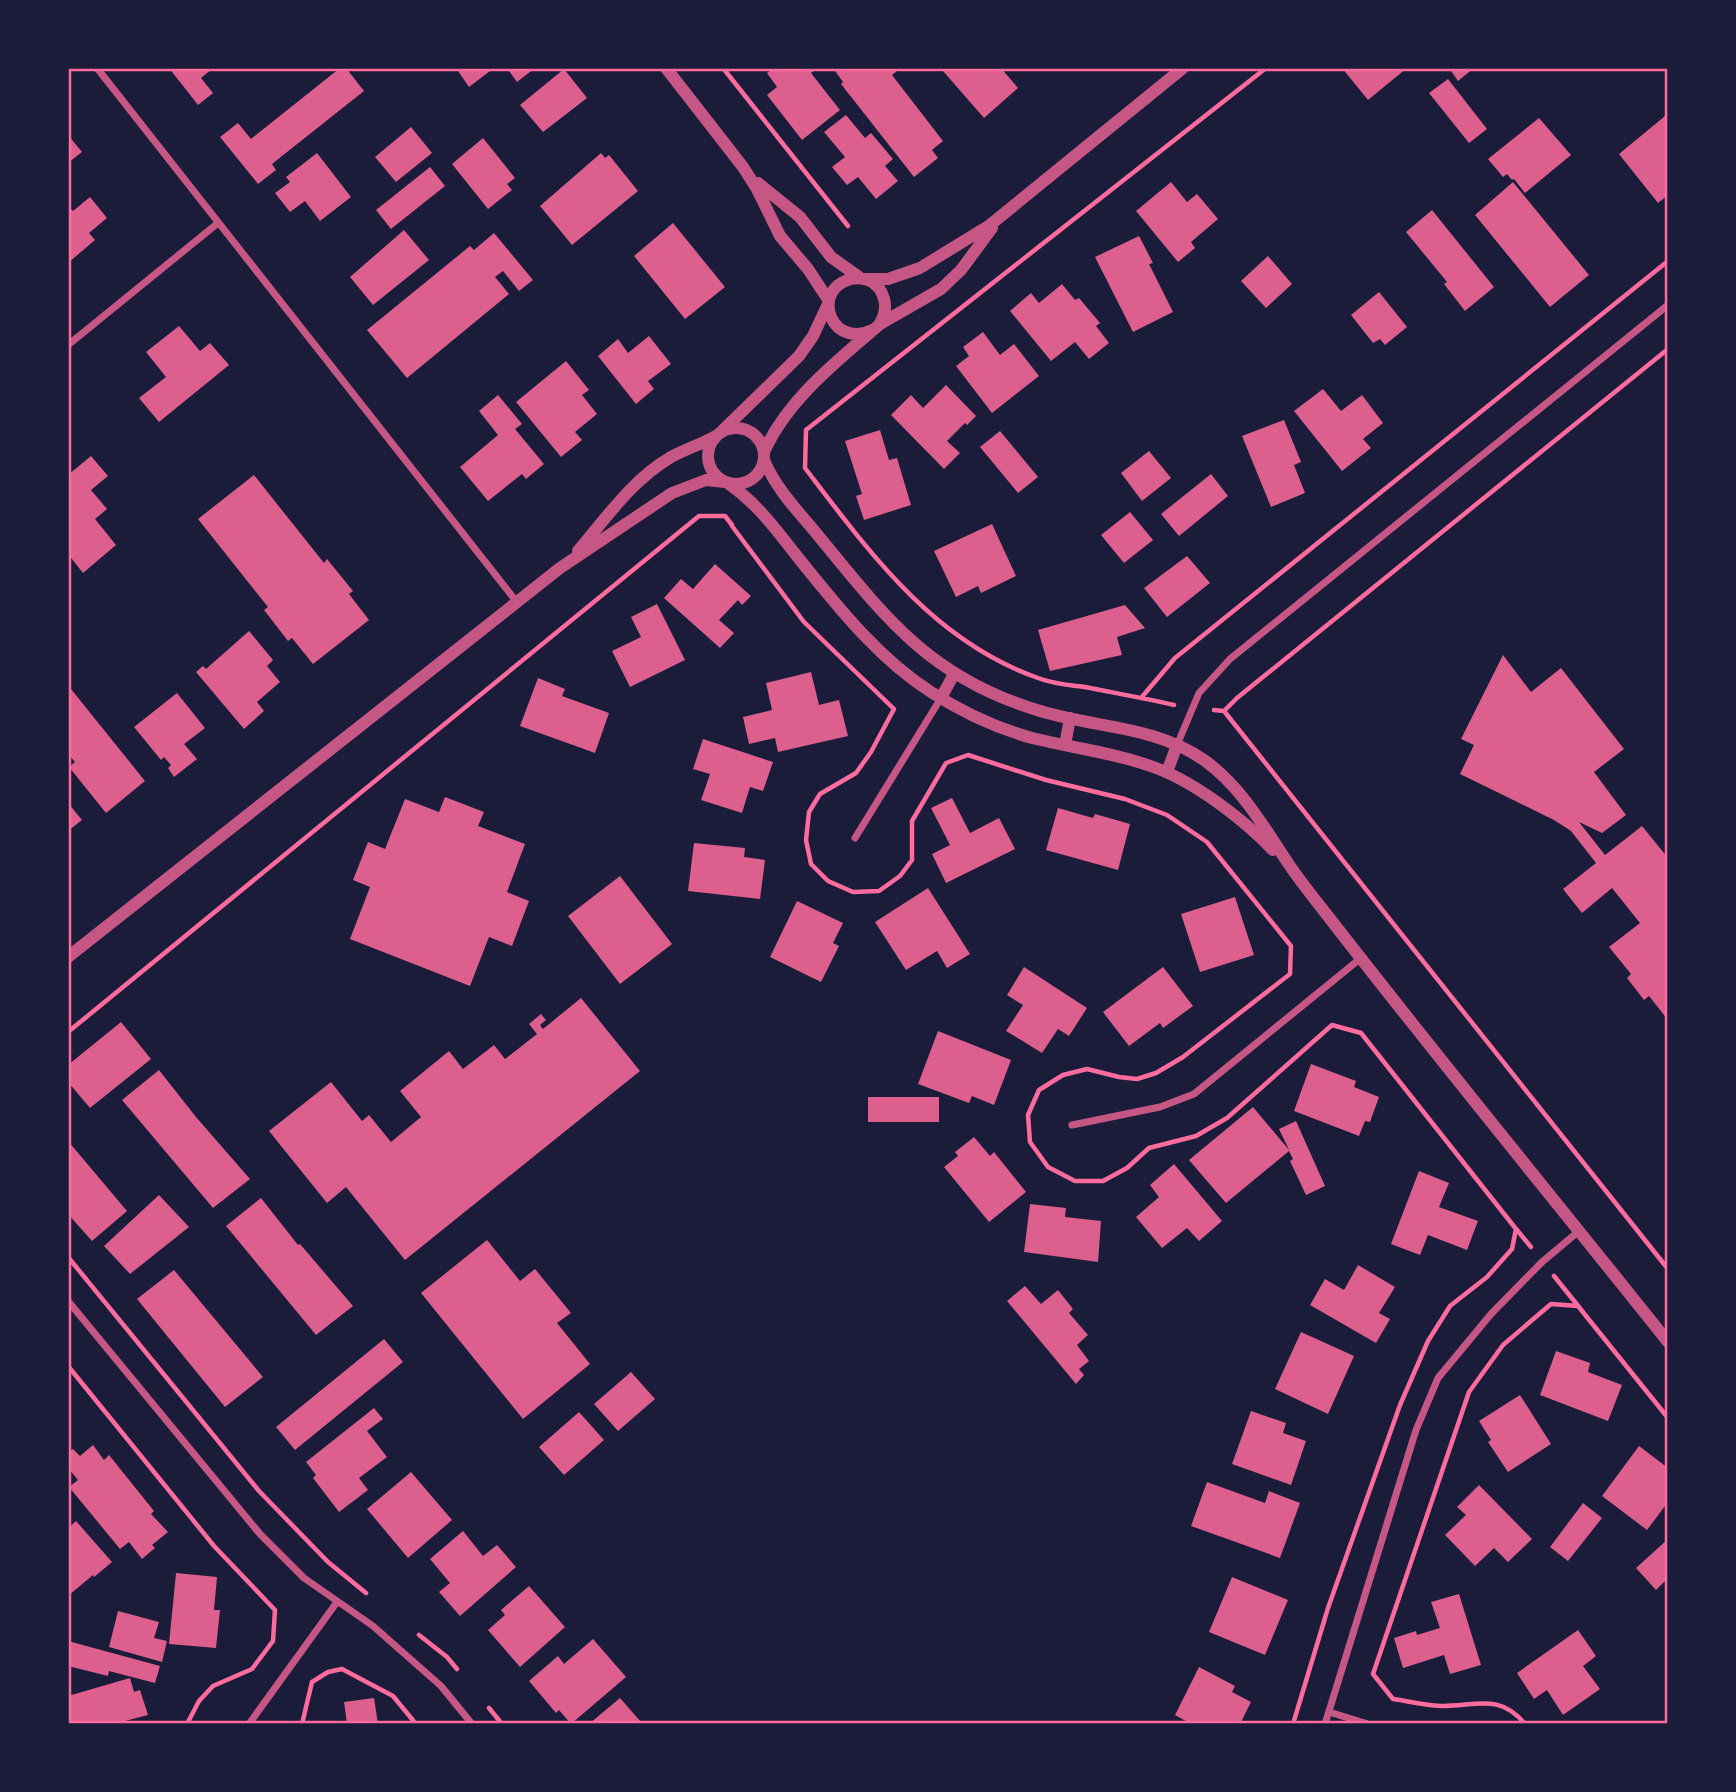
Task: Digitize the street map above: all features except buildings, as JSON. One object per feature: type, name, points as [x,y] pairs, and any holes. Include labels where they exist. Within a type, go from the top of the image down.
[{"type":"street","points":[[97,68],[516,601]]},
{"type":"street","points":[[666,68],[743,167],[783,242],[808,269],[829,302],[833,322],[842,331],[860,335],[941,289],[961,270],[1003,215]]},
{"type":"street","points":[[1183,68],[1003,215],[920,268],[888,279],[862,278],[841,282],[832,292],[813,336],[799,356],[718,435],[712,443],[708,457],[713,472],[757,506],[867,639],[902,670],[941,698],[1001,728],[1129,759],[1167,772],[1198,790],[1239,821],[1268,845],[1299,879]]},
{"type":"street","points":[[68,957],[560,568],[672,493],[706,480],[744,483],[758,475],[777,427],[792,406],[876,328],[886,307],[883,295],[876,285],[831,257],[800,217],[762,187],[743,167]]},
{"type":"street","points":[[68,345],[218,223]]},
{"type":"street","points":[[1167,772],[1199,693],[1230,659],[1668,305]]},
{"type":"street","points":[[560,568],[577,552],[625,494],[646,475],[682,452],[733,428],[747,430],[758,438],[779,489],[882,614],[930,657],[991,694],[1018,704],[1070,718],[1138,730],[1177,745],[1206,762],[1237,790],[1299,879],[1668,1342]]},
{"type":"street","points":[[855,838],[954,674]]},
{"type":"street","points":[[1065,745],[1070,718]]},
{"type":"street","points":[[1072,1125],[1160,1107],[1194,1094],[1361,958]]},
{"type":"street","points":[[1325,1724],[1416,1430],[1438,1378],[1491,1314],[1542,1262],[1579,1231]]},
{"type":"street","points":[[68,1301],[260,1534],[304,1578],[373,1626],[441,1686],[472,1724]]},
{"type":"street","points":[[249,1724],[337,1602]]},
{"type":"street","points":[[1329,1712],[1368,1724]]},
{"type":"path","points":[[723,68],[848,226]]},
{"type":"path","points":[[779,489],[805,468],[806,430],[1266,68]]},
{"type":"path","points":[[1141,698],[1175,658],[1668,261]]},
{"type":"path","points":[[1224,711],[1668,349]]},
{"type":"path","points":[[732,526],[757,506]]},
{"type":"path","points":[[68,1032],[699,516],[724,516],[804,622],[894,709],[871,752],[856,773],[820,794],[808,812],[806,840],[811,864],[828,881],[853,892],[879,891],[900,876],[912,860],[912,821],[946,763],[968,755],[1046,780],[1125,799],[1167,814],[1207,842],[1291,946],[1290,974],[1183,1057],[1156,1073],[1137,1079],[1087,1069],[1063,1075],[1039,1090],[1027,1115],[1030,1142],[1048,1167],[1075,1181],[1103,1181],[1127,1168],[1149,1148],[1196,1136],[1227,1118],[1332,1025],[1361,1033],[1516,1229],[1512,1249],[1488,1277],[1450,1306],[1422,1354],[1400,1405],[1332,1596],[1293,1724]]},
{"type":"path","points":[[68,1257],[259,1491],[328,1562],[371,1597]]},
{"type":"path","points":[[1525,1724],[1508,1708],[1493,1704],[1469,1702],[1443,1706],[1393,1699],[1373,1674],[1469,1392],[1503,1345],[1550,1304],[1578,1306],[1668,1418]]},
{"type":"path","points":[[68,1366],[214,1546],[275,1610],[273,1641],[252,1669],[213,1686],[199,1701],[187,1724]]},
{"type":"path","points":[[414,1631],[447,1657],[463,1676]]},
{"type":"path","points":[[302,1724],[312,1682],[328,1672],[342,1669],[393,1696],[416,1724]]},
{"type":"path","points":[[486,1705],[502,1724]]}]
